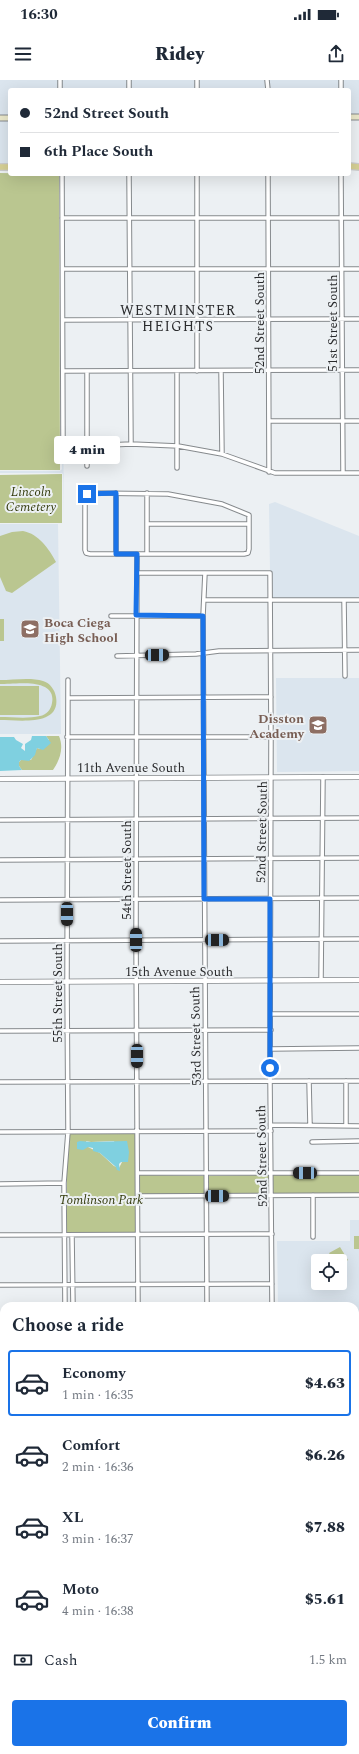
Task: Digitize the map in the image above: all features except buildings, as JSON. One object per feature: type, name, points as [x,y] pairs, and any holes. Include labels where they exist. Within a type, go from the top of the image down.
[{"type":"street","points":[[62,176],[64,371],[63,441]]},
{"type":"street","points":[[130,176],[131,444]]},
{"type":"street","points":[[197,176],[197,371]]},
{"type":"street","name":"52nd Street South","points":[[268,176],[269,472]]},
{"type":"street","name":"51st Street South","points":[[341,176],[343,473]]},
{"type":"street","points":[[62,218],[359,218]]},
{"type":"street","points":[[63,269],[359,268]]},
{"type":"street","points":[[63,320],[359,319]]},
{"type":"street","points":[[64,371],[359,370]]},
{"type":"street","points":[[87,371],[87,466]]},
{"type":"street","points":[[177,371],[177,468]]},
{"type":"street","points":[[221,371],[222,454]]},
{"type":"street","points":[[270,421],[359,421]]},
{"type":"street","points":[[87,446],[131,444],[178,446],[222,454],[275,473],[359,473]]},
{"type":"street","points":[[116,493],[116,554]]},
{"type":"street","points":[[147,493],[147,554]]},
{"type":"street","points":[[147,493],[168,494],[201,499],[222,504],[249,515],[248,553],[86,553],[85,496],[87,494],[147,493]]},
{"type":"street","points":[[147,524],[249,524]]},
{"type":"street","name":"54th Street South","points":[[137,554],[136,982],[138,1302]]},
{"type":"street","points":[[137,573],[205,573]]},
{"type":"street","name":"52nd Street South","points":[[205,573],[270,573],[270,1081],[272,1302]]},
{"type":"street","name":"53rd Street South","points":[[205,573],[203,616],[203,778],[204,1030],[206,1082],[205,1234],[207,1302]]},
{"type":"street","points":[[204,600],[359,600]]},
{"type":"street","points":[[344,600],[345,676]]},
{"type":"street","points":[[111,616],[203,616]]},
{"type":"street","points":[[117,656],[204,654],[218,651],[359,650]]},
{"type":"street","name":"55th Street South","points":[[65,1302],[66,1234],[64,1183],[68,1132],[68,680]]},
{"type":"street","points":[[68,698],[271,697]]},
{"type":"street","points":[[68,737],[271,737]]},
{"type":"street","points":[[321,980],[323,777]]},
{"type":"street","name":"11th Avenue South","points":[[0,779],[359,777]]},
{"type":"street","points":[[0,820],[359,818]]},
{"type":"street","points":[[0,860],[359,858]]},
{"type":"street","points":[[0,900],[359,898]]},
{"type":"street","points":[[0,941],[359,939]]},
{"type":"street","name":"15th Avenue South","points":[[0,982],[359,980]]},
{"type":"street","points":[[271,1014],[359,1014]]},
{"type":"street","points":[[0,1031],[271,1030]]},
{"type":"street","points":[[270,1049],[359,1048]]},
{"type":"street","points":[[309,1081],[310,1125]]},
{"type":"street","points":[[346,1081],[346,1126]]},
{"type":"street","points":[[0,1082],[359,1081]]},
{"type":"street","points":[[271,1125],[359,1126]]},
{"type":"street","points":[[0,1132],[271,1131]]},
{"type":"street","points":[[312,1142],[359,1141]]},
{"type":"street","points":[[138,1174],[359,1173]]},
{"type":"street","points":[[0,1184],[64,1183]]},
{"type":"street","points":[[313,1195],[313,1237]]},
{"type":"street","points":[[138,1196],[359,1195]]},
{"type":"street","points":[[0,1235],[272,1234]]},
{"type":"street","points":[[72,1235],[73,1302]]},
{"type":"street","points":[[0,1285],[272,1284]]},
{"type":"street","points":[[0,1552],[0,1661]]},
{"type":"shaded area","points":[[0,80],[59,80],[59,88],[8,88],[8,116],[0,116]]},
{"type":"shaded area","points":[[62,80],[127,80],[127,88],[62,88]]},
{"type":"shaded area","points":[[131,80],[195,80],[195,88],[131,88]]},
{"type":"shaded area","points":[[198,80],[266,80],[266,88],[198,88]]},
{"type":"shaded area","points":[[269,80],[339,80],[339,88],[269,88]]},
{"type":"shaded area","points":[[343,80],[359,80],[359,115],[351,115],[351,88],[343,88]]},
{"type":"shaded area","points":[[0,120],[8,120],[8,165],[0,165]]},
{"type":"shaded area","points":[[63,402],[64,520],[62,473],[0,473],[0,471],[60,471],[62,469]]},
{"type":"shaded area","points":[[275,502],[359,536],[359,598],[273,598],[272,571],[270,571],[269,504]]},
{"type":"shaded area","name":"Boca Ciega High School","points":[[0,524],[58,524],[61,734],[0,734]]},
{"type":"shaded area","name":"Disston Academy","points":[[276,678],[359,678],[359,771],[277,772]]},
{"type":"shaded area","points":[[350,1220],[359,1220],[359,1302],[278,1302],[277,1241],[350,1241]]},
{"type":"green space","points":[[0,173],[8,173],[8,176],[59,176],[60,470],[0,470]]},
{"type":"green space","name":"Lincoln Cemetery","points":[[62,474],[62,523],[0,523],[0,475]]},
{"type":"green space","points":[[23,531],[34,535],[39,539],[47,547],[56,562],[12,593],[6,591],[0,577],[0,536],[12,532]]},
{"type":"green space","points":[[0,619],[4,619],[4,641],[0,641]]},
{"type":"green space","points":[[33,679],[46,682],[55,692],[56,707],[52,713],[37,720],[0,720],[0,717],[25,718],[42,715],[49,710],[51,706],[52,695],[48,689],[42,686],[24,683],[0,684],[0,680]]},
{"type":"green space","points":[[0,686],[39,686],[39,715],[0,715]]},
{"type":"green space","points":[[46,736],[59,736],[60,740],[60,754],[58,762],[53,770],[22,770],[19,766],[19,762],[21,760],[31,760],[37,748],[40,749],[49,740]]},
{"type":"green space","name":"Tomlinson Park","points":[[70,1134],[135,1134],[136,1232],[67,1233],[67,1166]],"holes":[[[86,1141],[114,1141],[122,1162],[119,1168],[114,1166],[100,1153],[88,1147]]]},
{"type":"green space","points":[[139,1175],[204,1176],[204,1194],[139,1194]]},
{"type":"green space","points":[[270,1175],[270,1193],[207,1194],[207,1176]]},
{"type":"green space","points":[[273,1175],[359,1175],[359,1193],[273,1193]]},
{"type":"green space","points":[[354,1236],[359,1236],[359,1249],[354,1249]]},
{"type":"green space","points":[[340,1247],[344,1254],[330,1254]]},
{"type":"water","points":[[32,736],[46,736],[51,743],[43,750],[37,748],[35,755],[29,761],[21,760],[19,762],[19,766],[22,770],[0,771],[0,737],[14,737],[23,744],[21,748],[25,751],[25,744],[31,740]]},
{"type":"water","points":[[127,1141],[129,1152],[128,1162],[121,1162],[119,1164],[120,1171],[117,1170],[116,1167],[100,1153],[93,1151],[93,1148],[88,1147],[83,1150],[77,1149],[77,1142]]},
{"type":"place","name":"Boca Ciega High School","points":[[30,629]]},
{"type":"place","name":"Disston Academy","points":[[318,725]]},
{"type":"district","name":"WESTMINSTER HEIGHTS","points":[[178,318]]},
{"type":"route","points":[[87,494],[116,493],[116,554],[137,554],[136,615],[203,616],[204,899],[270,899],[270,1068]]}]
